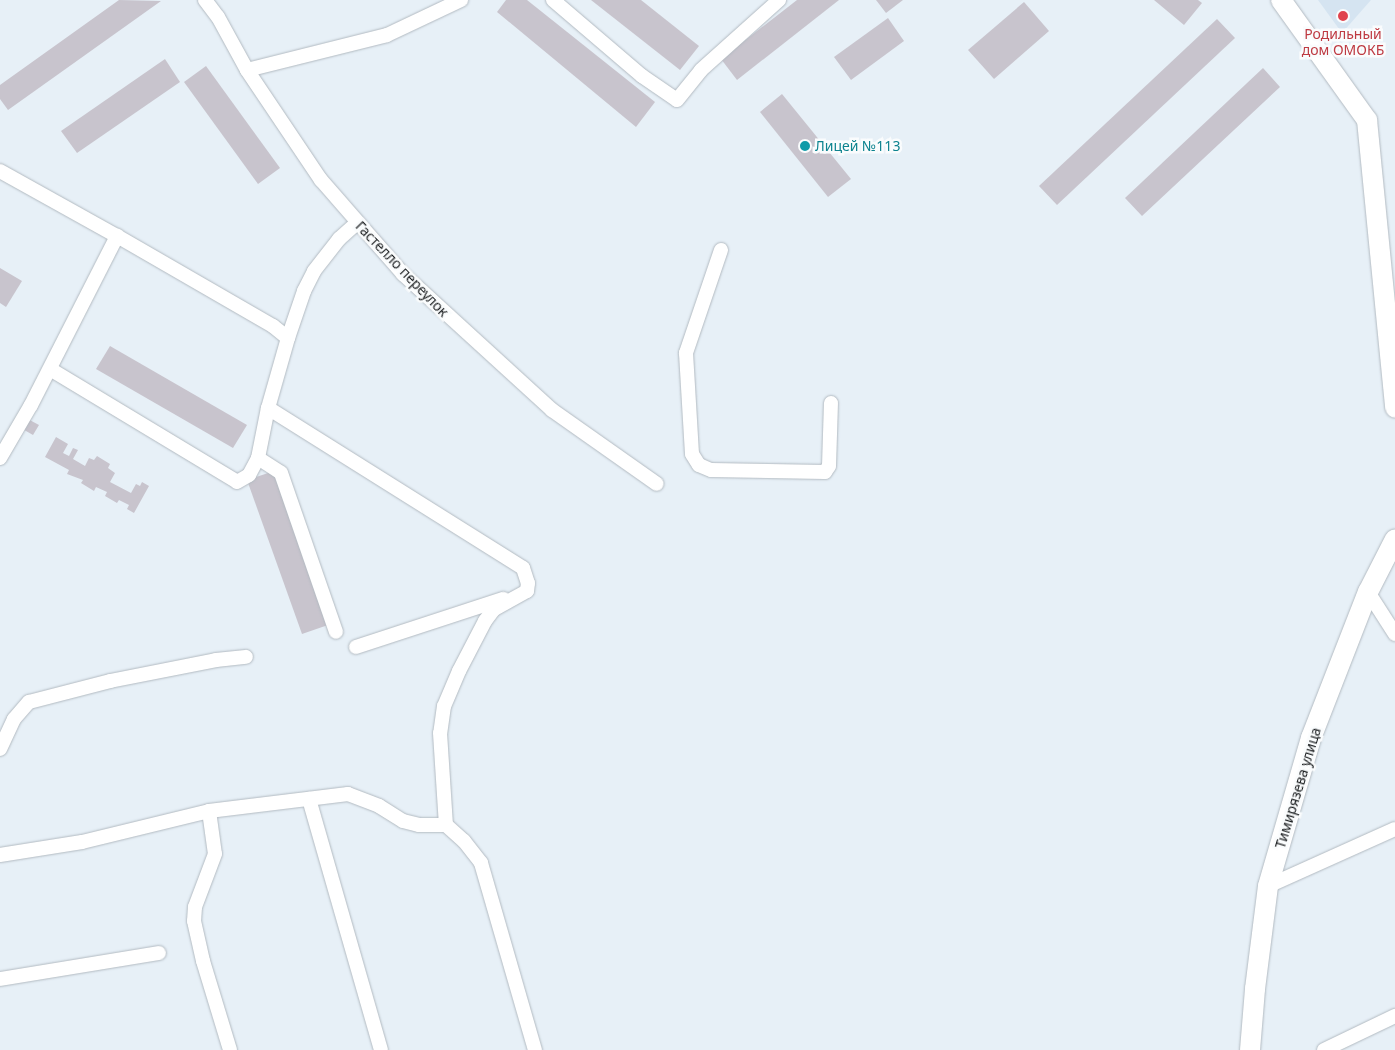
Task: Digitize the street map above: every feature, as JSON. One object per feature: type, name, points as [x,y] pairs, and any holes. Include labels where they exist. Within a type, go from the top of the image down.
[{"type":"street","name":"Гастелло переулок","points":[[205,0],[218,17],[247,70],[321,180],[403,274],[552,410],[657,484]]},
{"type":"street","points":[[247,70],[387,35],[461,0]]},
{"type":"street","points":[[553,0],[642,76],[677,100],[701,70],[779,0]]},
{"type":"street","points":[[1281,0],[1367,120],[1395,408]]},
{"type":"street","points":[[0,171],[273,326],[288,338]]},
{"type":"street","points":[[50,369],[237,482],[248,475],[258,458],[268,408],[304,291],[314,271],[339,238],[357,223]]},
{"type":"street","points":[[0,458],[50,369],[117,236]]},
{"type":"street","points":[[721,250],[686,353],[692,454],[699,465],[711,470],[825,472],[829,466],[831,403]]},
{"type":"street","points":[[268,408],[523,568],[528,583],[527,591]]},
{"type":"street","points":[[258,458],[281,473],[336,632]]},
{"type":"street","name":"Тимирязева улица","points":[[1250,1050],[1255,989],[1268,886],[1312,738],[1368,592],[1395,539]]},
{"type":"street","points":[[356,647],[527,591]]},
{"type":"street","points":[[446,825],[440,733],[444,706],[459,670],[485,621],[494,609],[527,591]]},
{"type":"street","points":[[1368,592],[1395,634]]},
{"type":"street","points":[[0,749],[14,719],[29,702],[110,681],[216,660],[246,657]]},
{"type":"street","points":[[0,855],[82,842],[209,811],[348,794],[379,806],[403,822],[419,825],[446,825],[464,841],[481,863],[535,1050]]},
{"type":"street","points":[[309,799],[381,1050]]},
{"type":"street","points":[[209,811],[215,854],[195,907],[194,921],[203,961],[230,1050]]},
{"type":"street","points":[[1268,886],[1395,829]]},
{"type":"street","points":[[0,979],[159,953]]},
{"type":"street","points":[[1324,1050],[1395,1016]]},
{"type":"shaded area","name":"Родильный дом ОМОКБ","points":[[1318,0],[1371,0],[1342,33]]},
{"type":"building","points":[[119,0],[161,1],[8,110],[0,99],[0,85]]},
{"type":"building","points":[[506,0],[527,0],[655,102],[636,127],[497,12]]},
{"type":"building","points":[[591,0],[641,0],[699,46],[680,70]]},
{"type":"building","points":[[797,0],[839,0],[737,80],[721,59]]},
{"type":"building","points":[[876,0],[903,0],[886,13]]},
{"type":"building","points":[[1154,0],[1198,0],[1202,3],[1184,25]]},
{"type":"building","points":[[1024,2],[1049,31],[994,79],[968,50]]},
{"type":"building","points":[[888,18],[904,41],[851,80],[834,57]]},
{"type":"building","points":[[1217,19],[1235,38],[1057,205],[1039,186]]},
{"type":"building","points":[[165,59],[180,82],[77,153],[61,131]]},
{"type":"building","points":[[206,66],[280,168],[258,184],[184,82]]},
{"type":"building","points":[[1263,68],[1280,87],[1142,216],[1125,198]]},
{"type":"building","name":"Лицей №113","points":[[782,94],[851,179],[828,197],[760,112]]},
{"type":"building","points":[[0,268],[22,281],[6,307],[0,303]]},
{"type":"building","points":[[110,346],[247,425],[233,448],[96,369]]},
{"type":"building","points":[[24,417],[39,425],[33,435],[19,427]]},
{"type":"building","points":[[56,437],[68,444],[63,453],[69,456],[73,448],[78,450],[73,459],[85,466],[89,458],[94,460],[97,456],[110,464],[108,468],[115,473],[110,482],[131,493],[136,484],[140,486],[142,482],[149,486],[134,513],[127,509],[129,505],[119,500],[117,503],[105,496],[107,492],[96,487],[94,491],[81,483],[83,480],[67,474],[69,470],[45,457]]},
{"type":"building","points":[[274,471],[328,625],[302,634],[247,480]]},
{"type":"place","name":"Родильный дом ОМОКБ","points":[[1343,16]]},
{"type":"place","name":"Лицей №113","points":[[805,146]]}]
